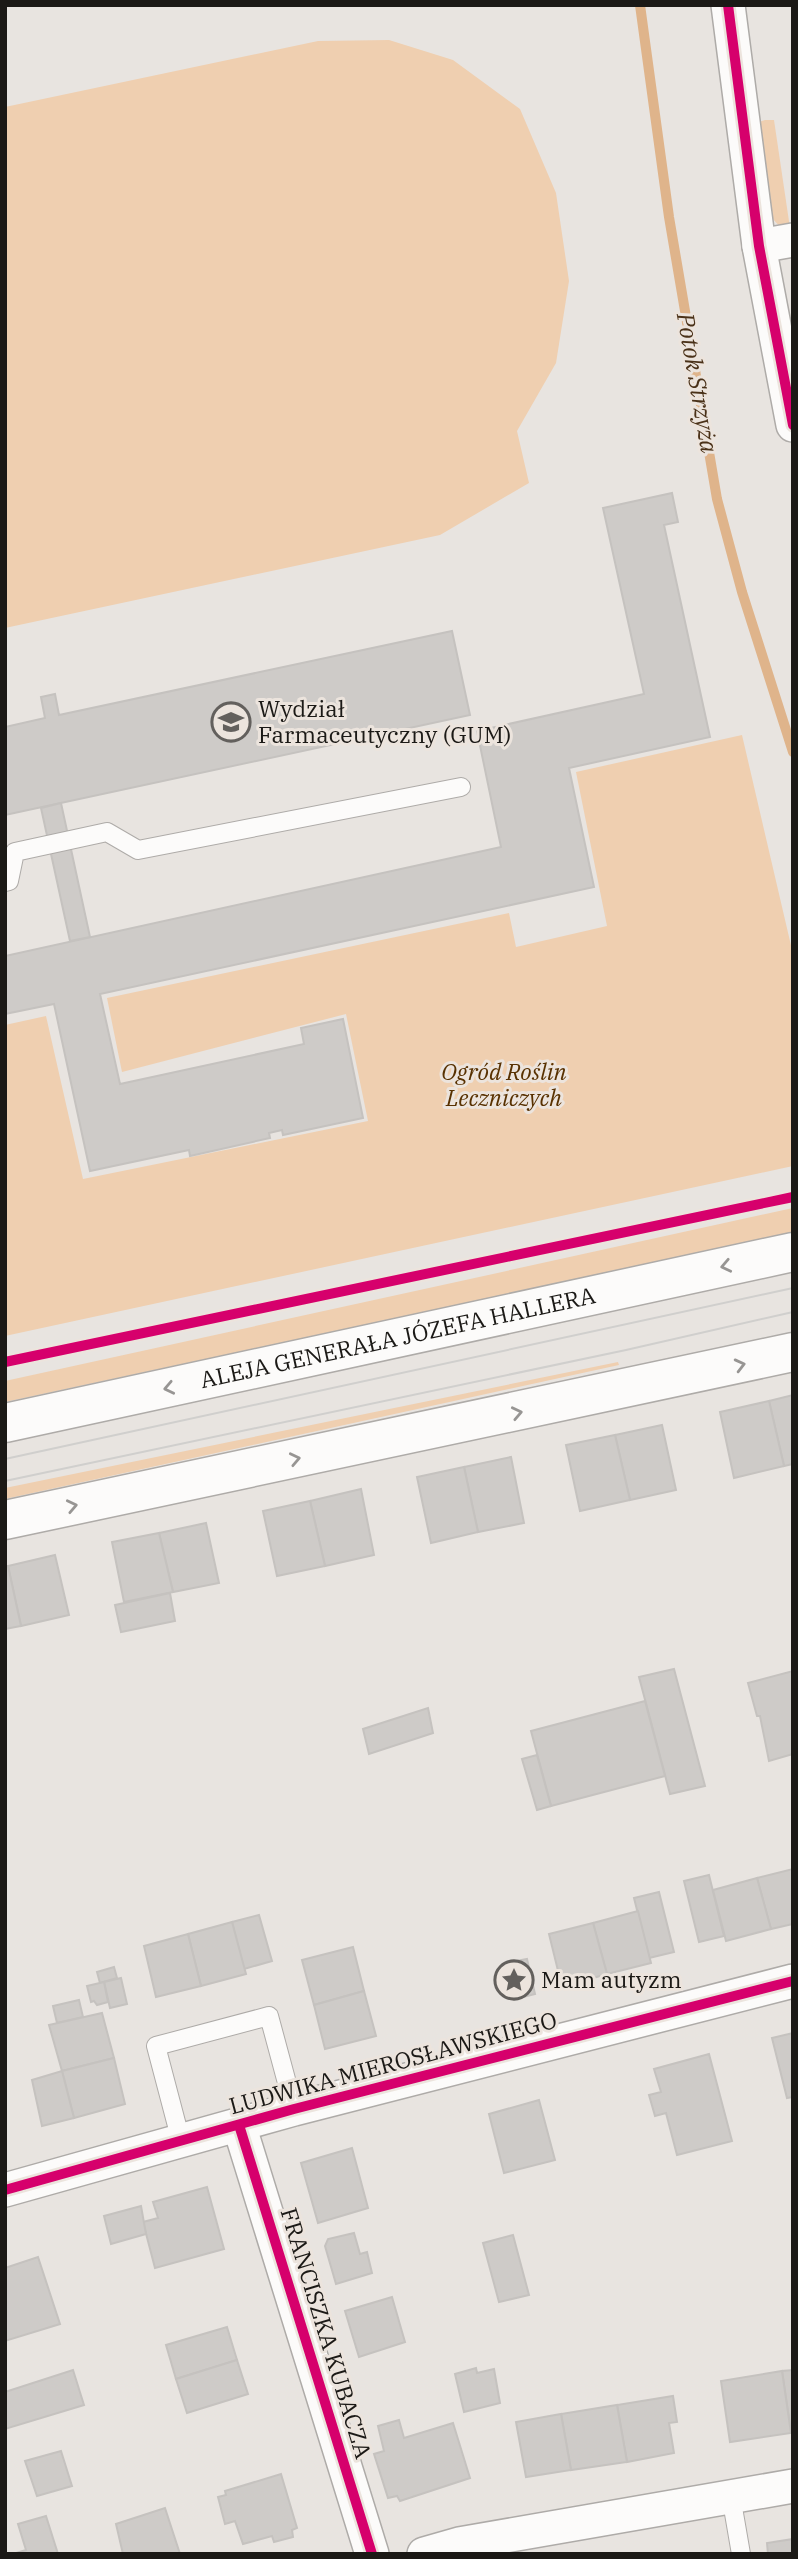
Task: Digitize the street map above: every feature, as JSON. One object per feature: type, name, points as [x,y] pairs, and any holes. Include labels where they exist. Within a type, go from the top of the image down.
[{"type":"main road","name":"ALEJA GENERAŁA JÓZEFA HALLERA","points":[[5,1423],[793,1252]]},
{"type":"main road","points":[[5,1520],[793,1352]]},
{"type":"street","points":[[728,5],[759,246],[793,425]]},
{"type":"street","points":[[759,246],[793,240]]},
{"type":"street","name":"LUDWIKA MIEROSŁAWSKIEGO","points":[[5,2190],[294,2109],[793,1981]]},
{"type":"street","name":"FRANCISZKA KUBACZA","points":[[239,2125],[372,2554]]},
{"type":"street","points":[[424,2554],[459,2544],[793,2486]]},
{"type":"lane","points":[[5,882],[9,881],[15,852],[107,832],[138,850],[461,787]]},
{"type":"lane","points":[[181,2141],[156,2046],[269,2016],[294,2109]]},
{"type":"lane","points":[[732,2496],[741,2554]]},
{"type":"green space","points":[[389,40],[453,60],[520,109],[556,193],[569,281],[556,363],[517,431],[529,483],[440,535],[5,628],[5,107],[318,41]]},
{"type":"green space","points":[[774,120],[790,228],[782,229],[771,217],[756,123]]},
{"type":"green space","name":"Ogród Roślin Leczniczych","points":[[742,735],[793,954],[793,1166],[5,1336],[5,1025],[46,1016],[83,1179],[368,1121],[346,1014],[122,1072],[107,998],[509,913],[516,947],[607,926],[576,772]]},
{"type":"green space","points":[[793,1208],[793,1233],[5,1402],[5,1381]]},
{"type":"green space","points":[[618,1362],[619,1365],[5,1499],[5,1488]]},
{"type":"building","points":[[672,493],[678,522],[664,525],[710,737],[569,768],[594,887],[100,994],[120,1084],[304,1044],[301,1028],[343,1019],[363,1118],[283,1135],[282,1130],[269,1133],[270,1138],[190,1156],[189,1150],[90,1171],[54,1004],[5,1014],[5,956],[501,847],[477,731],[644,694],[603,508]]},
{"type":"building","name":"Wydział Farmaceutyczny (GUM)","points":[[452,631],[470,715],[5,815],[5,727],[45,718],[41,697],[55,694],[59,715]]},
{"type":"building","points":[[61,803],[90,937],[70,941],[41,808]]},
{"type":"building","points":[[793,1395],[793,1464],[784,1466],[769,1401]]},
{"type":"building","points":[[769,1401],[784,1466],[734,1478],[720,1412]]},
{"type":"building","points":[[662,1425],[676,1490],[630,1500],[615,1435]]},
{"type":"building","points":[[615,1435],[630,1500],[580,1511],[566,1445]]},
{"type":"building","points":[[511,1457],[524,1523],[478,1532],[464,1467]]},
{"type":"building","points":[[464,1467],[478,1532],[431,1543],[417,1477]]},
{"type":"building","points":[[361,1489],[374,1555],[325,1566],[310,1501]]},
{"type":"building","points":[[310,1501],[325,1566],[277,1576],[263,1511]]},
{"type":"building","points":[[206,1523],[219,1583],[173,1592],[159,1533]]},
{"type":"building","points":[[159,1533],[173,1592],[124,1602],[112,1542]]},
{"type":"building","points":[[55,1555],[69,1615],[21,1626],[8,1566]]},
{"type":"building","points":[[5,1566],[8,1566],[21,1626],[5,1629]]},
{"type":"building","points":[[170,1593],[175,1621],[121,1632],[115,1605]]},
{"type":"building","points":[[674,1669],[705,1786],[670,1794],[639,1677]]},
{"type":"building","points":[[793,1671],[793,1754],[769,1761],[760,1716],[757,1716],[748,1683]]},
{"type":"building","points":[[645,1701],[665,1776],[551,1806],[531,1731]]},
{"type":"building","points":[[428,1708],[433,1733],[369,1754],[363,1729]]},
{"type":"building","points":[[537,1755],[551,1806],[537,1810],[522,1759]]},
{"type":"building","points":[[793,1869],[793,1924],[771,1929],[757,1878]]},
{"type":"building","points":[[709,1875],[724,1936],[699,1942],[684,1881]]},
{"type":"building","points":[[757,1878],[771,1929],[726,1941],[713,1890]]},
{"type":"building","points":[[659,1892],[674,1952],[649,1958],[634,1898]]},
{"type":"building","points":[[638,1911],[651,1963],[607,1974],[593,1923]]},
{"type":"building","points":[[259,1915],[272,1961],[244,1969],[232,1922]]},
{"type":"building","points":[[232,1922],[246,1974],[201,1986],[188,1934]]},
{"type":"building","points":[[593,1923],[607,1974],[562,1987],[549,1934]]},
{"type":"building","points":[[188,1934],[201,1986],[156,1997],[144,1946]]},
{"type":"building","points":[[353,1947],[364,1991],[314,2005],[302,1960]]},
{"type":"building","points":[[527,1959],[535,1994],[519,1998],[511,1962]]},
{"type":"building","points":[[114,1967],[117,1978],[100,1983],[97,1972]]},
{"type":"building","points":[[121,1978],[127,2004],[110,2008],[104,1982]]},
{"type":"building","points":[[104,1982],[108,2002],[97,2005],[94,2001],[91,2002],[87,1986]]},
{"type":"building","points":[[364,1991],[376,2036],[325,2049],[314,2005]]},
{"type":"building","points":[[79,2000],[83,2017],[57,2023],[53,2006]]},
{"type":"building","points":[[102,2013],[114,2058],[62,2071],[49,2025]]},
{"type":"building","points":[[793,2033],[793,2097],[787,2098],[772,2038]]},
{"type":"building","points":[[709,2054],[732,2141],[677,2155],[666,2113],[655,2116],[649,2095],[661,2092],[654,2069]]},
{"type":"building","points":[[114,2058],[125,2104],[74,2118],[62,2071]]},
{"type":"building","points":[[62,2071],[74,2118],[42,2126],[32,2080]]},
{"type":"building","points":[[539,2100],[555,2160],[504,2173],[489,2114]]},
{"type":"building","points":[[352,2148],[368,2208],[318,2223],[301,2163]]},
{"type":"building","points":[[207,2187],[224,2249],[155,2268],[143,2222],[158,2218],[153,2202]]},
{"type":"building","points":[[141,2206],[146,2234],[111,2244],[104,2216]]},
{"type":"building","points":[[354,2233],[360,2254],[367,2252],[372,2273],[336,2284],[325,2246],[328,2239]]},
{"type":"building","points":[[513,2235],[529,2295],[499,2302],[483,2243]]},
{"type":"building","points":[[38,2257],[60,2324],[5,2341],[5,2268]]},
{"type":"building","points":[[392,2297],[405,2342],[359,2357],[345,2311]]},
{"type":"building","points":[[227,2327],[237,2360],[176,2379],[166,2345]]},
{"type":"building","points":[[237,2360],[248,2394],[187,2413],[176,2379]]},
{"type":"building","points":[[476,2368],[477,2373],[494,2369],[500,2403],[464,2412],[455,2374]]},
{"type":"building","points":[[73,2370],[84,2405],[5,2429],[5,2392]]},
{"type":"building","points":[[793,2370],[793,2433],[791,2433],[782,2371]]},
{"type":"building","points":[[782,2371],[791,2433],[730,2442],[721,2381]]},
{"type":"building","points":[[673,2396],[677,2422],[669,2423],[674,2453],[627,2462],[617,2405]]},
{"type":"building","points":[[617,2405],[627,2462],[571,2470],[561,2414]]},
{"type":"building","points":[[561,2414],[571,2470],[526,2477],[516,2422]]},
{"type":"building","points":[[399,2420],[404,2438],[453,2423],[470,2478],[400,2501],[397,2496],[388,2498],[374,2454],[384,2451],[378,2426]]},
{"type":"building","points":[[61,2451],[72,2486],[37,2496],[25,2461]]},
{"type":"building","points":[[281,2474],[297,2528],[292,2530],[293,2537],[274,2542],[272,2536],[243,2544],[235,2521],[225,2524],[218,2497],[226,2495],[225,2491]]},
{"type":"building","points":[[165,2508],[180,2554],[123,2554],[116,2524]]},
{"type":"building","points":[[46,2516],[58,2554],[13,2554],[26,2550],[18,2524]]},
{"type":"building","points":[[793,2539],[793,2554],[768,2554],[767,2543]]},
{"type":"waterway","name":"Potok Strzyża","points":[[640,5],[669,217],[717,499],[742,592],[793,752]]},
{"type":"tram line","points":[[5,1459],[793,1288]]},
{"type":"tram line","points":[[5,1481],[626,1350],[793,1312]]},
{"type":"cycle path","points":[[728,5],[759,246],[793,425]]},
{"type":"cycle path","points":[[5,1362],[793,1197]]},
{"type":"cycle path","points":[[5,2190],[294,2109],[793,1981]]},
{"type":"cycle path","points":[[239,2125],[372,2554]]},
{"type":"place","name":"Wydział Farmaceutyczny (GUM)","points":[[231,722]]},
{"type":"place","name":"Mam autyzm","points":[[514,1980]]}]
